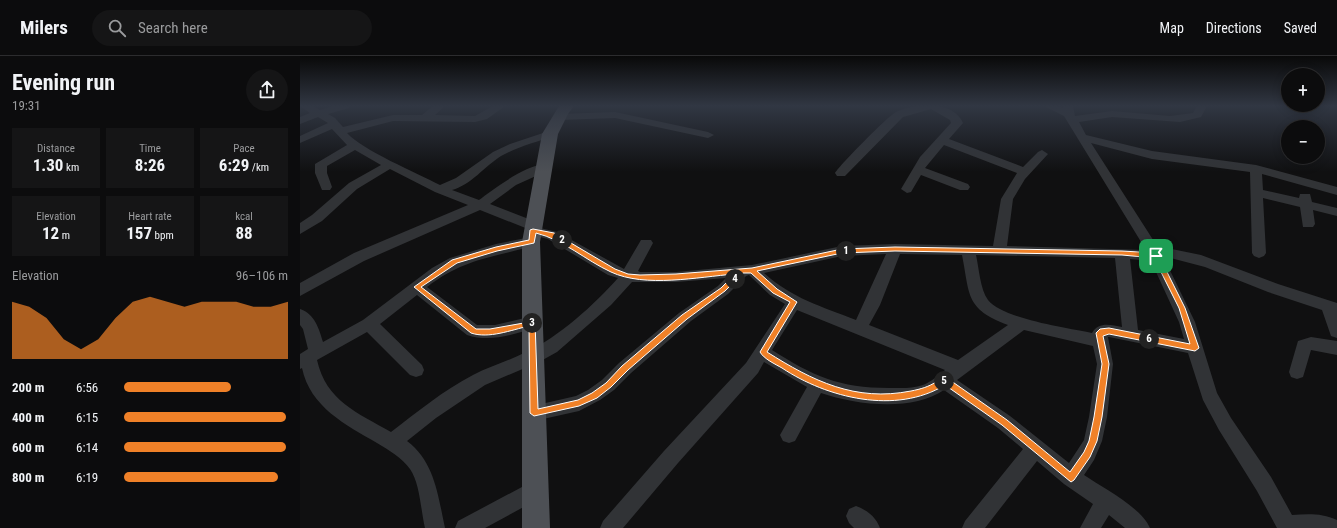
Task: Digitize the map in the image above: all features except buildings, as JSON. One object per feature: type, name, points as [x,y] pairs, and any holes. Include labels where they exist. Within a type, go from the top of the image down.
[{"type":"main road","points":[[536,528],[533,357],[533,233],[543,168],[555,128]]},
{"type":"street","points":[[300,140],[337,128]]},
{"type":"street","points":[[337,128],[356,145],[389,165],[438,189],[480,204],[533,233],[552,235],[601,264],[628,276],[676,277],[747,271],[842,251],[895,249],[1122,253],[1174,252],[1199,258],[1272,288],[1333,307],[1337,332]]},
{"type":"street","points":[[438,189],[451,186],[460,181],[497,154],[514,146],[543,128]]},
{"type":"street","points":[[676,128],[708,135]]},
{"type":"street","points":[[841,173],[886,128]]},
{"type":"street","points":[[906,189],[918,170],[941,140],[953,128]]},
{"type":"street","points":[[1077,128],[1155,253],[1182,308],[1209,395],[1225,424],[1264,484],[1288,527],[1317,524],[1332,528]]},
{"type":"street","points":[[1082,137],[1159,156],[1228,164],[1256,169],[1337,191]]},
{"type":"street","points":[[941,140],[1026,172]]},
{"type":"street","points":[[326,187],[321,173],[320,164],[356,145]]},
{"type":"street","points":[[999,251],[1007,199],[1012,188],[1042,154]]},
{"type":"street","points":[[300,229],[317,218],[353,186],[389,165]]},
{"type":"street","points":[[300,290],[359,257],[480,204],[512,182],[543,168]]},
{"type":"street","points":[[1256,169],[1259,253]]},
{"type":"street","points":[[918,170],[964,187]]},
{"type":"street","points":[[1303,182],[1308,224]]},
{"type":"street","points":[[1257,192],[1337,212]]},
{"type":"street","points":[[309,356],[369,324],[417,287],[455,262],[496,249],[533,233]]},
{"type":"street","points":[[392,442],[430,412],[479,380],[533,357],[551,346],[606,301],[628,276],[646,243]]},
{"type":"street","points":[[860,328],[872,305],[895,249]]},
{"type":"street","points":[[968,251],[981,302],[990,312],[1021,323],[1099,341]]},
{"type":"street","points":[[1122,253],[1131,336]]},
{"type":"street","points":[[747,271],[775,291],[794,302],[960,368]]},
{"type":"street","points":[[534,413],[579,403],[594,395],[608,385],[625,368],[685,317],[747,271]]},
{"type":"street","points":[[417,287],[473,331],[480,333],[490,332],[533,322]]},
{"type":"street","points":[[610,528],[671,457],[732,393],[763,352],[794,302]]},
{"type":"street","points":[[300,316],[310,326],[309,356],[314,379],[320,392],[344,413],[407,452],[418,464],[425,484],[435,528]]},
{"type":"street","points":[[763,352],[794,372],[837,392],[859,396],[904,396],[928,391],[945,381],[960,368],[998,343],[1021,323]]},
{"type":"street","points":[[369,324],[416,370]]},
{"type":"street","points":[[1071,478],[1087,454],[1093,441],[1097,423],[1105,364],[1103,350],[1099,341],[1099,335],[1102,331],[1195,348]]},
{"type":"street","points":[[1297,372],[1304,346],[1306,344],[1312,343],[1337,348]]},
{"type":"street","points":[[945,381],[1004,422],[1071,478],[1105,502],[1126,514],[1140,528]]},
{"type":"street","points":[[790,434],[817,384]]},
{"type":"street","points":[[972,528],[1036,448]]},
{"type":"street","points":[[465,528],[535,490]]},
{"type":"street","points":[[1090,528],[1105,502]]},
{"type":"route","points":[[1156,256],[1122,253],[895,249],[842,251],[752,270],[676,277],[640,277],[628,276],[613,270],[552,235],[533,230],[532,242],[496,249],[455,262],[437,272],[417,287],[473,331],[480,333],[490,332],[533,322],[534,413],[579,403],[594,395],[608,385],[625,368],[685,317],[723,290],[742,271],[752,270],[775,291],[794,302],[763,352],[794,372],[817,384],[837,392],[859,396],[904,396],[928,391],[945,381],[1004,422],[1071,478],[1087,454],[1093,441],[1104,380],[1105,364],[1103,350],[1099,341],[1099,335],[1102,331],[1109,331],[1195,348],[1182,308],[1156,256]]}]
